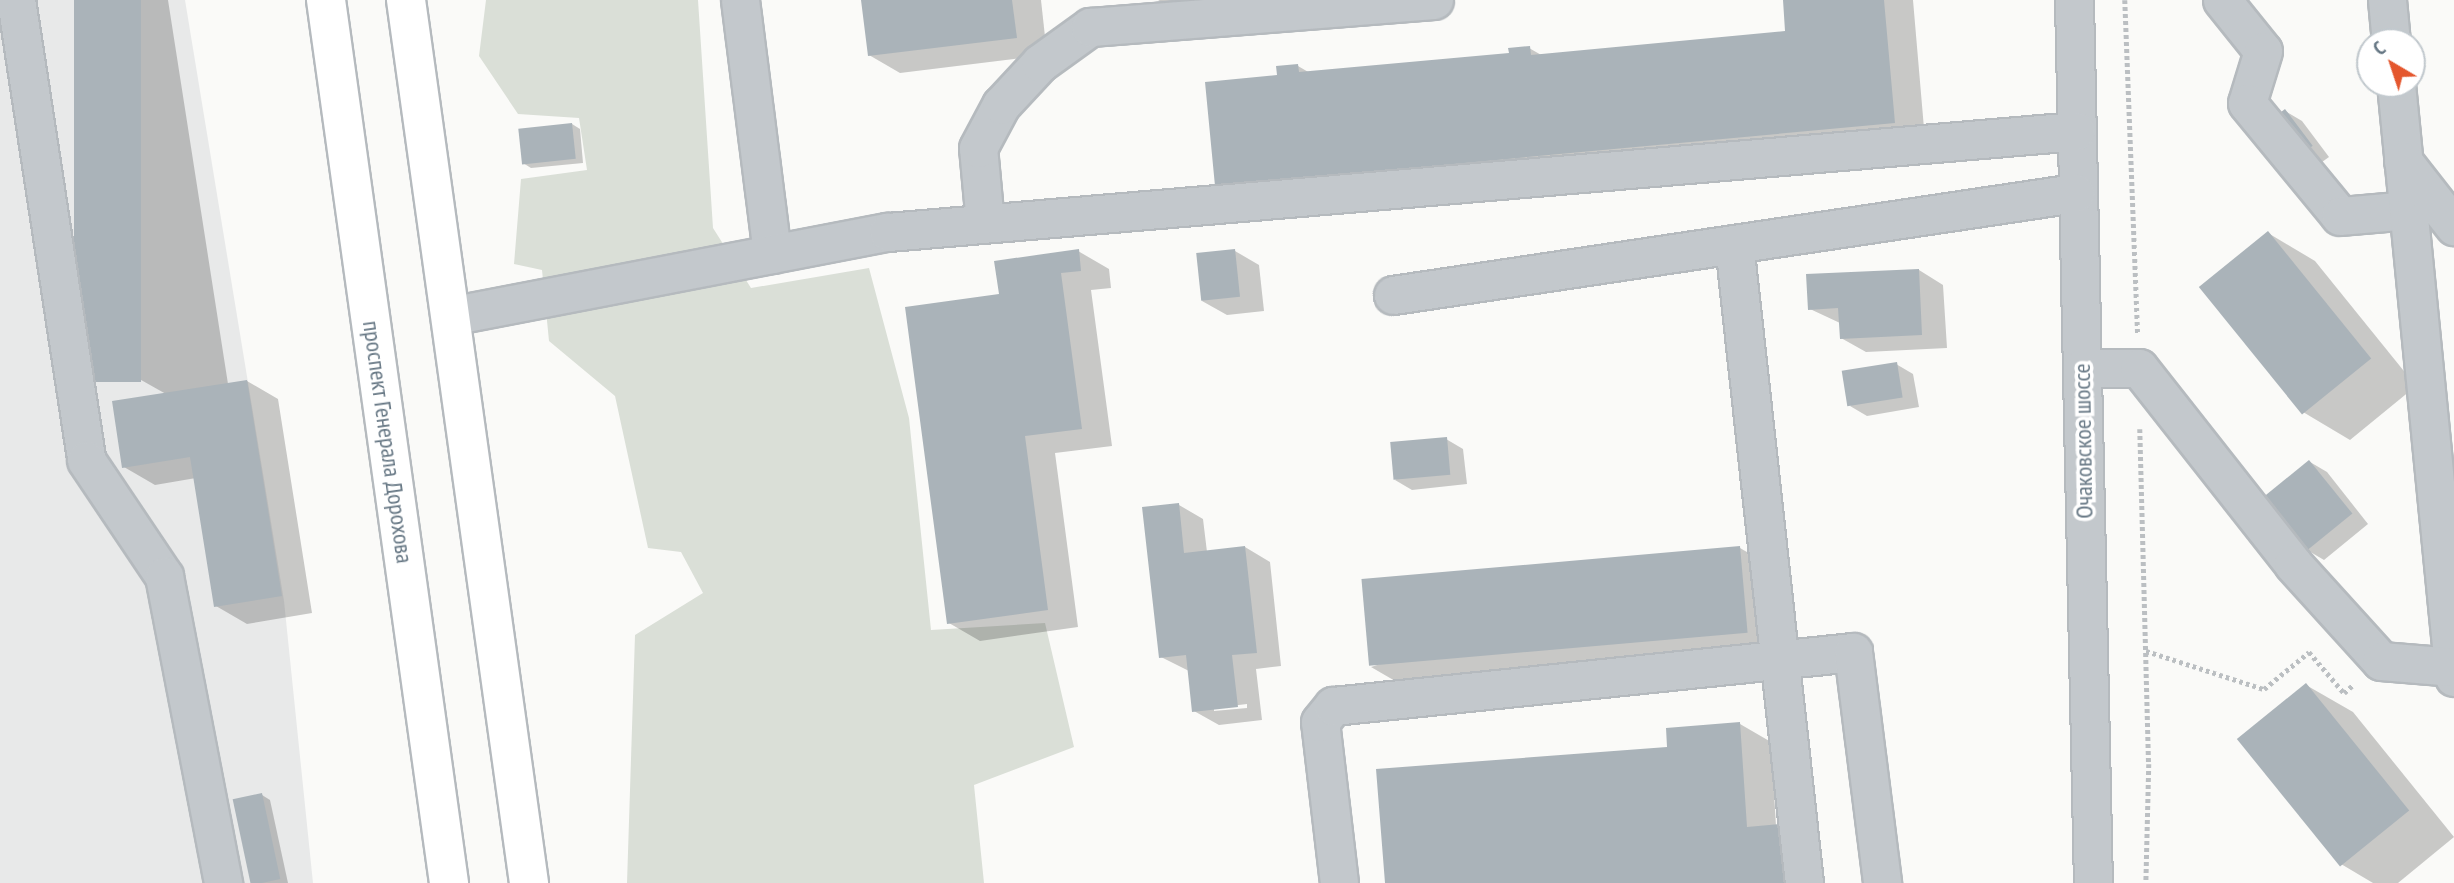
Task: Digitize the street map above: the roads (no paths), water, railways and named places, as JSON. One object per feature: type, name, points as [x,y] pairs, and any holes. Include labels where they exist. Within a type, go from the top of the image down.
[{"type":"main road","name":"проспект Генерала Дорохова","points":[[326,0],[449,883]]},
{"type":"main road","points":[[406,0],[529,883]]},
{"type":"street","points":[[16,0],[86,460],[164,576],[222,883]]},
{"type":"street","points":[[740,0],[772,254]]},
{"type":"street","points":[[985,223],[978,148],[995,116],[1040,63],[1090,27],[1433,0]]},
{"type":"street","name":"Очаковское шоссе","points":[[2074,0],[2075,193],[2082,368],[2093,883]]},
{"type":"street","points":[[2222,0],[2263,51],[2247,103],[2340,216],[2408,210]]},
{"type":"street","points":[[2387,0],[2390,28]]},
{"type":"street","points":[[2082,368],[2139,368],[2290,561],[2381,661],[2454,670],[2397,98]]},
{"type":"street","points":[[450,316],[888,232],[2076,131]]},
{"type":"street","points":[[2403,161],[2454,226]]},
{"type":"street","points":[[1393,295],[2075,193]]},
{"type":"street","points":[[1734,244],[1804,883]]},
{"type":"street","points":[[1339,883],[1320,722],[1333,706],[1853,652],[1882,883]]}]
